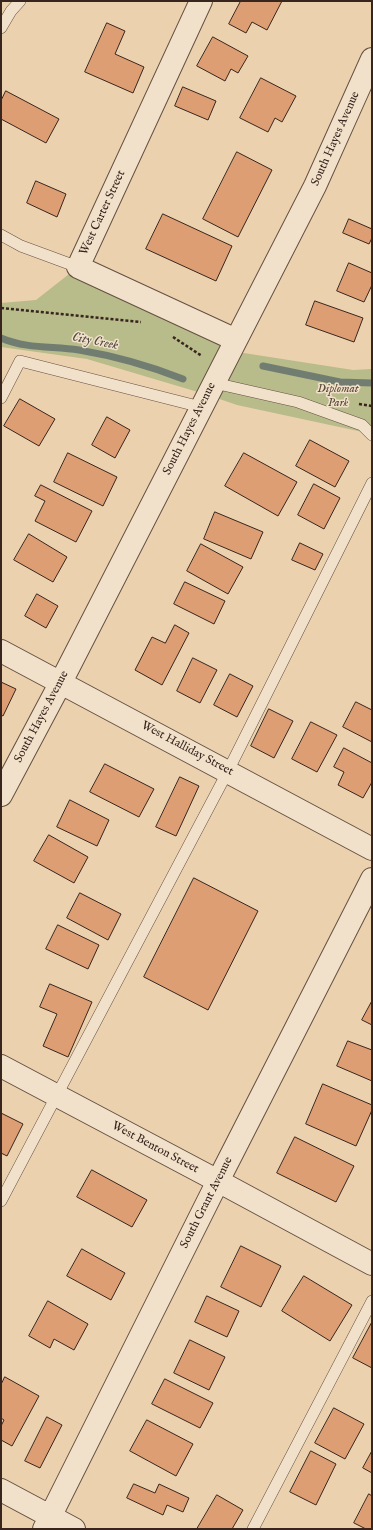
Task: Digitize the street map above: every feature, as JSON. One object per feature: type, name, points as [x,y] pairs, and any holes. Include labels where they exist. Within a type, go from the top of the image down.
[{"type":"street","name":"West Carter Street","points":[[201,1],[78,267],[236,340]]},
{"type":"street","name":"South Hayes Avenue","points":[[1,795],[61,682],[315,186],[372,59]]},
{"type":"street","name":"West Halliday Street","points":[[1,651],[372,849]]},
{"type":"street","name":"South Grant Avenue","points":[[47,1523],[218,1181],[372,879]]},
{"type":"street","name":"West Benton Street","points":[[1,1066],[372,1264]]},
{"type":"street","points":[[1,1490],[47,1523],[74,1529]]},
{"type":"lane","points":[[1,28],[11,11],[20,1]]},
{"type":"lane","points":[[1,235],[21,246],[78,267]]},
{"type":"lane","points":[[1,398],[20,361],[201,407]]},
{"type":"lane","points":[[218,375],[362,425],[372,435]]},
{"type":"lane","points":[[1,1201],[228,771],[372,483]]},
{"type":"lane","points":[[253,1529],[372,1301]]},
{"type":"path","points":[[1,308],[146,323]]},
{"type":"path","points":[[171,336],[196,353],[218,375]]},
{"type":"green space","name":"Diplomat Park","points":[[78,267],[236,340],[231,351],[353,370],[372,369],[372,434],[237,405],[87,359],[1,347],[1,303],[36,300]]},
{"type":"building","points":[[241,1],[282,1],[267,30],[252,22],[246,33],[229,24]]},
{"type":"building","points":[[107,23],[125,31],[115,54],[144,67],[133,93],[85,72]]},
{"type":"building","points":[[213,37],[248,56],[238,73],[231,69],[225,81],[197,66]]},
{"type":"building","points":[[261,78],[296,96],[282,122],[275,118],[268,132],[240,118]]},
{"type":"building","points":[[183,87],[216,101],[208,120],[175,106]]},
{"type":"building","points":[[6,91],[59,119],[46,143],[1,119],[1,101]]},
{"type":"building","points":[[237,152],[272,170],[238,237],[203,219]]},
{"type":"building","points":[[36,181],[66,194],[57,217],[27,203]]},
{"type":"building","points":[[163,214],[232,246],[216,281],[146,249]]},
{"type":"building","points":[[349,219],[372,229],[372,238],[369,244],[343,233]]},
{"type":"building","points":[[349,263],[372,273],[372,285],[364,302],[337,291]]},
{"type":"building","points":[[315,301],[363,318],[354,342],[306,325]]},
{"type":"building","points":[[20,399],[55,419],[39,446],[4,426]]},
{"type":"building","points":[[107,417],[130,430],[115,458],[92,445]]},
{"type":"building","points":[[310,440],[349,461],[335,487],[296,466]]},
{"type":"building","points":[[68,453],[117,477],[103,506],[54,482]]},
{"type":"building","points":[[244,453],[297,482],[278,516],[225,486]]},
{"type":"building","points":[[314,484],[340,498],[324,529],[298,515]]},
{"type":"building","points":[[41,485],[92,511],[76,542],[35,521],[45,501],[35,496]]},
{"type":"building","points":[[215,512],[263,532],[251,559],[204,539]]},
{"type":"building","points":[[29,534],[67,557],[53,582],[14,560]]},
{"type":"building","points":[[300,543],[323,554],[315,570],[292,560]]},
{"type":"building","points":[[201,544],[243,567],[228,594],[187,571]]},
{"type":"building","points":[[185,582],[225,601],[214,624],[174,604]]},
{"type":"building","points":[[37,594],[58,606],[46,628],[25,616]]},
{"type":"building","points":[[175,625],[189,633],[162,685],[135,670],[152,637],[165,643]]},
{"type":"building","points":[[193,658],[217,670],[200,703],[177,691]]},
{"type":"building","points":[[230,674],[253,686],[237,717],[214,705]]},
{"type":"building","points":[[1,682],[16,689],[3,716],[1,715]]},
{"type":"building","points":[[356,702],[372,710],[372,742],[343,727]]},
{"type":"building","points":[[269,709],[293,721],[274,758],[251,746]]},
{"type":"building","points":[[311,722],[337,735],[317,772],[292,759]]},
{"type":"building","points":[[344,748],[372,763],[372,782],[363,798],[338,785],[344,772],[334,767]]},
{"type":"building","points":[[105,764],[154,789],[139,817],[90,792]]},
{"type":"building","points":[[180,777],[199,786],[176,836],[156,827]]},
{"type":"building","points":[[70,800],[109,820],[97,846],[57,827]]},
{"type":"building","points":[[49,835],[88,857],[74,883],[34,861]]},
{"type":"building","points":[[194,878],[258,911],[208,1010],[144,977]]},
{"type":"building","points":[[80,893],[121,914],[108,940],[67,918]]},
{"type":"building","points":[[58,925],[99,945],[88,969],[46,949]]},
{"type":"building","points":[[50,984],[92,1002],[68,1057],[43,1046],[57,1014],[40,1007]]},
{"type":"building","points":[[372,1001],[372,1025],[362,1020]]},
{"type":"building","points":[[348,1041],[372,1050],[372,1081],[337,1066]]},
{"type":"building","points":[[323,1084],[372,1105],[372,1110],[356,1146],[306,1124]]},
{"type":"building","points":[[1,1113],[23,1124],[7,1156],[1,1153]]},
{"type":"building","points":[[295,1137],[354,1166],[336,1202],[277,1173]]},
{"type":"building","points":[[92,1170],[147,1200],[132,1227],[77,1197]]},
{"type":"building","points":[[241,1246],[281,1266],[261,1307],[221,1287]]},
{"type":"building","points":[[82,1249],[125,1273],[111,1300],[67,1276]]},
{"type":"building","points":[[304,1276],[352,1305],[330,1341],[282,1311]]},
{"type":"building","points":[[207,1296],[239,1311],[227,1337],[195,1322]]},
{"type":"building","points":[[48,1301],[88,1324],[74,1350],[54,1339],[50,1348],[29,1336]]},
{"type":"building","points":[[372,1322],[372,1368],[353,1358]]},
{"type":"building","points":[[190,1340],[225,1357],[209,1390],[174,1373]]},
{"type":"building","points":[[5,1377],[39,1396],[12,1446],[1,1440],[1,1426],[4,1420],[1,1418],[1,1385]]},
{"type":"building","points":[[165,1379],[213,1403],[200,1428],[152,1404]]},
{"type":"building","points":[[334,1408],[364,1424],[345,1459],[315,1443]]},
{"type":"building","points":[[47,1417],[62,1425],[40,1468],[25,1461]]},
{"type":"building","points":[[147,1420],[193,1444],[176,1476],[130,1451]]},
{"type":"building","points":[[311,1451],[336,1464],[316,1505],[290,1492]]},
{"type":"building","points":[[372,1451],[372,1473],[363,1468]]},
{"type":"building","points":[[134,1484],[155,1493],[159,1484],[189,1498],[183,1512],[167,1505],[163,1515],[127,1498]]},
{"type":"building","points":[[369,1494],[372,1496],[372,1529],[366,1529],[354,1523]]},
{"type":"building","points":[[217,1495],[243,1510],[232,1529],[197,1529]]},
{"type":"waterway","name":"City Creek","points":[[1,338],[30,346],[79,350],[106,355],[183,379]]},
{"type":"waterway","name":"City Creek","points":[[263,366],[340,382],[372,383]]}]
